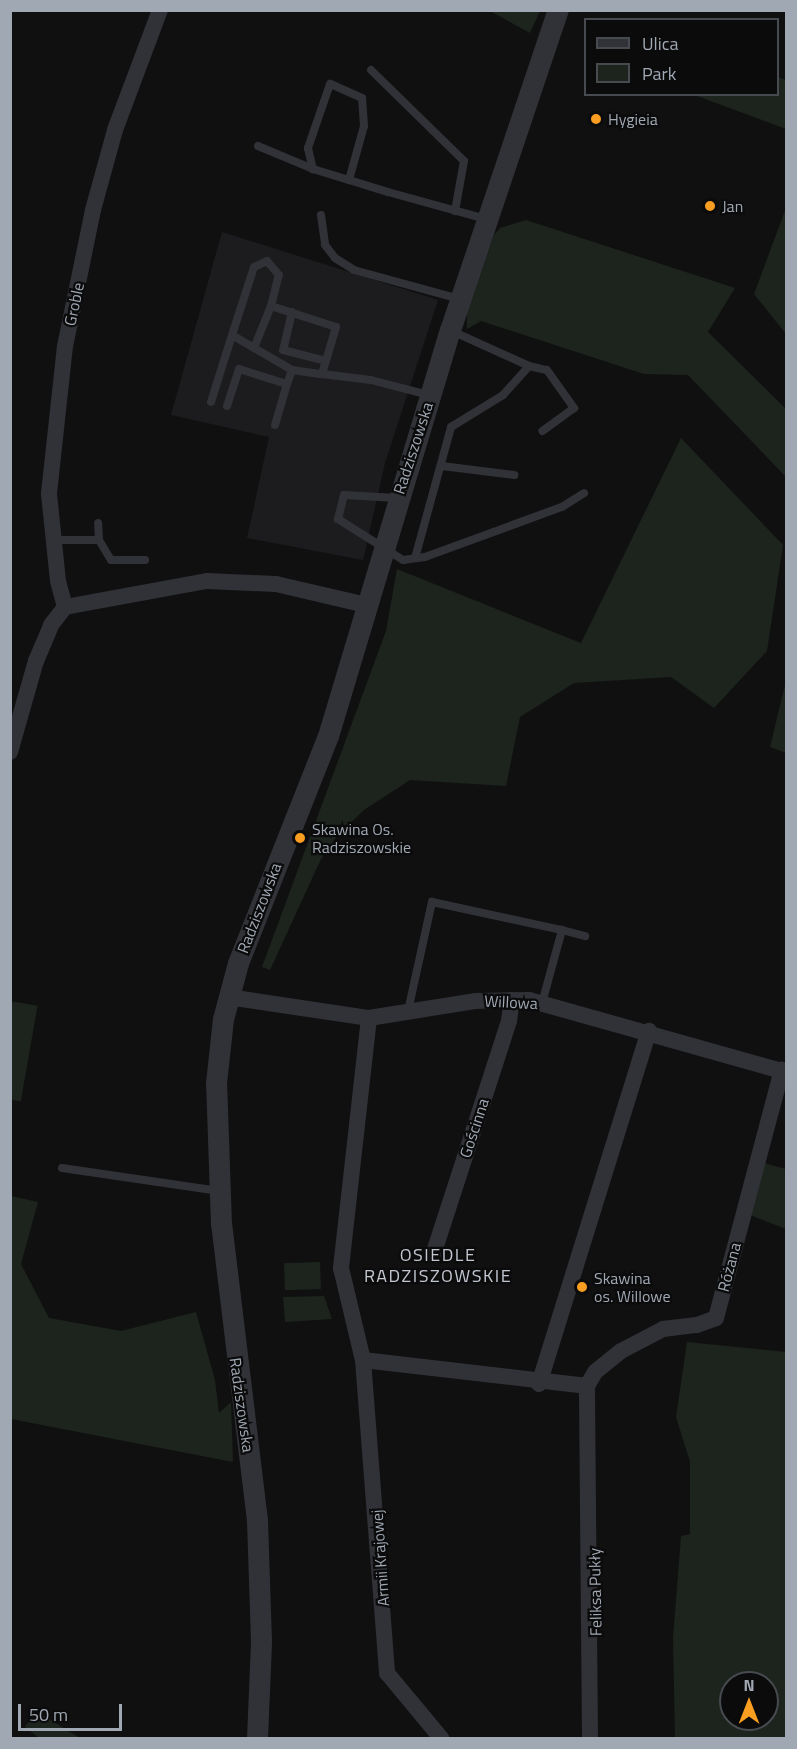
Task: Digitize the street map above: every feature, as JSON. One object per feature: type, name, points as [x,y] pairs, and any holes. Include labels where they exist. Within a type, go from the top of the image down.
[{"type":"street","name":"Groble","points":[[65,608],[49,494],[65,346],[93,210],[115,130],[160,10]]},
{"type":"street","name":"Radziszowska","points":[[257,1738],[261,1641],[258,1532],[225,1280],[220,1191],[216,1083],[228,998],[268,884],[316,770],[450,330],[558,10]]},
{"type":"street","points":[[10,752],[36,661],[51,625],[65,608],[207,581],[276,584],[366,605]]},
{"type":"street","name":"Willowa","points":[[228,998],[369,1018],[475,1001],[512,1000],[542,1003],[649,1031],[784,1071]]},
{"type":"street","name":"Gościnna","points":[[433,1256],[509,1021],[512,1000]]},
{"type":"street","name":"Armii Krajowej","points":[[369,1018],[341,1268],[363,1360],[387,1673],[441,1738]]},
{"type":"street","points":[[539,1384],[649,1031]]},
{"type":"street","name":"Różana","points":[[587,1386],[595,1372],[621,1351],[663,1329],[697,1325],[716,1318],[784,1071]]},
{"type":"street","points":[[363,1360],[539,1384],[587,1386]]},
{"type":"street","name":"Feliksa Pukły","points":[[587,1386],[590,1738]]},
{"type":"street","name":"Feliksa Pukły","points":[[588,1445],[593,1467],[596,1738]]},
{"type":"lane","points":[[371,70],[464,161],[455,211]]},
{"type":"lane","points":[[313,169],[308,148],[330,84],[362,98],[364,126],[349,180]]},
{"type":"lane","points":[[258,146],[313,169],[486,219]]},
{"type":"lane","points":[[321,215],[325,245],[344,264],[460,299]]},
{"type":"lane","points":[[211,402],[254,267],[267,261],[279,275],[271,306],[254,348]]},
{"type":"lane","points":[[271,306],[336,327],[322,374]]},
{"type":"lane","points":[[292,312],[283,350],[326,361]]},
{"type":"lane","points":[[450,330],[529,366],[547,370],[574,408],[542,431]]},
{"type":"lane","points":[[232,335],[292,370],[371,381],[430,395]]},
{"type":"lane","points":[[415,558],[451,428],[503,395],[529,366]]},
{"type":"lane","points":[[227,406],[239,369],[287,384]]},
{"type":"lane","points":[[275,425],[292,370]]},
{"type":"lane","points":[[442,466],[514,475]]},
{"type":"lane","points":[[398,498],[344,495],[338,519],[382,550],[403,560],[415,558],[562,507],[584,493]]},
{"type":"lane","points":[[98,523],[99,540],[111,561],[145,561]]},
{"type":"lane","points":[[54,540],[99,540]]},
{"type":"lane","points":[[408,1011],[432,902],[585,936]]},
{"type":"lane","points":[[542,1003],[562,930]]},
{"type":"lane","points":[[62,1168],[220,1191]]},
{"type":"shaded area","points":[[222,232],[438,300],[385,463],[363,560],[247,538],[269,437],[171,415]]},
{"type":"green space","points":[[490,11],[540,11],[530,33]]},
{"type":"green space","points":[[779,77],[786,80],[786,129],[697,96],[779,96]]},
{"type":"green space","points":[[786,208],[786,334],[754,294]]},
{"type":"green space","points":[[526,220],[735,288],[708,332],[786,409],[786,477],[688,375],[644,374],[481,321],[467,329],[467,310],[494,235],[500,228]]},
{"type":"green space","points":[[681,438],[783,545],[767,651],[714,708],[671,677],[574,683],[520,717],[506,786],[410,780],[364,810],[337,836],[321,859],[270,970],[262,967],[386,631],[397,569],[581,643]]},
{"type":"green space","points":[[786,681],[786,753],[770,747]]},
{"type":"green space","points":[[10,1001],[38,1006],[21,1101],[10,1099]]},
{"type":"green space","points":[[764,1163],[786,1169],[786,1229],[750,1215]]},
{"type":"green space","points":[[11,1196],[38,1202],[21,1264],[49,1318],[121,1331],[196,1312],[215,1380],[219,1413],[231,1402],[233,1462],[11,1419]]},
{"type":"green space","points":[[320,1262],[321,1289],[285,1290],[284,1263]]},
{"type":"green space","points":[[324,1296],[332,1319],[285,1322],[283,1297]]},
{"type":"green space","points":[[687,1342],[786,1352],[786,1738],[675,1738],[673,1638],[681,1536],[690,1534],[690,1462],[676,1417]]},
{"type":"green space","points":[[36,1711],[80,1738],[39,1738],[25,1727]]},
{"type":"place","name":"Hygieia","points":[[596,119]]},
{"type":"place","name":"Jan","points":[[710,206]]},
{"type":"place","name":"Skawina Os. Radziszowskie","points":[[300,838]]},
{"type":"place","name":"Skawina os. Willowe","points":[[582,1287]]},
{"type":"district","name":"OSIEDLE RADZISZOWSKIE","points":[[438,1266]]}]
